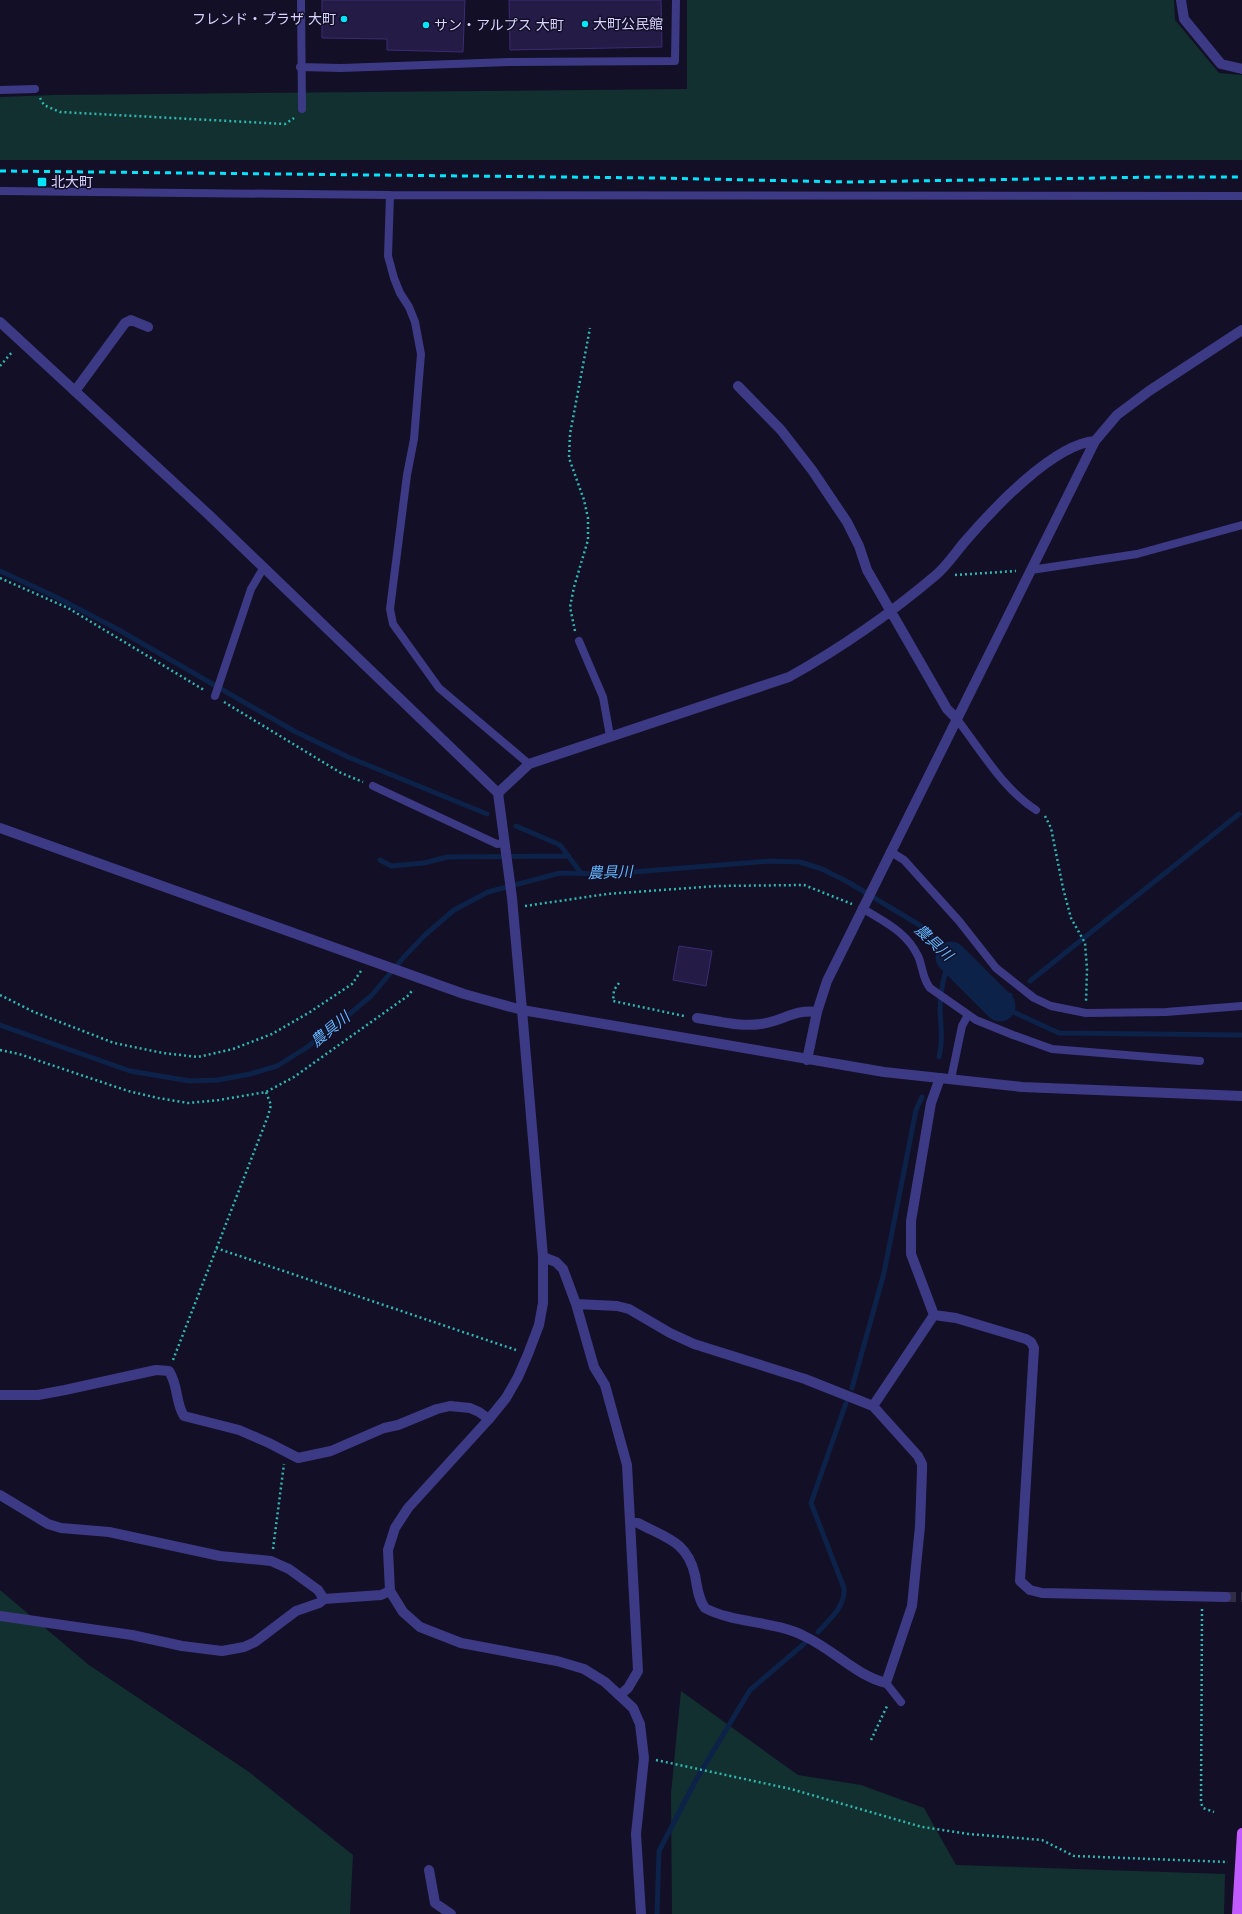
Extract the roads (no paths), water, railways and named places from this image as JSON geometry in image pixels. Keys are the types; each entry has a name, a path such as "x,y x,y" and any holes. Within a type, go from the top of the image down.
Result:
{"main road":[{"path":"1237,1914 1242,1833"}],"street":[{"path":"1181,0 1184,20 1221,64 1242,69"},
{"path":"75,391 125,323 131,320 148,327"},
{"path":"0,322 264,567 498,793 512,903 522,1010 543,1257 543,1303 539,1325 528,1354 518,1377 506,1398 489,1419 408,1508 395,1528 388,1550 390,1591 403,1612 420,1627 461,1643 556,1661 584,1669 605,1682 633,1708 640,1724 644,1758 636,1834 641,1914"},
{"path":"807,1060 817,1012 833,966 1095,441 1117,415 1149,391 1242,330"},
{"path":"738,386 781,430 812,470 847,522 859,546 867,570 892,610 947,710 956,718"},
{"path":"498,793 529,764 789,677 844,645 938,574 991,512 1045,465 1071,448 1084,442 1095,441"},
{"path":"0,828 464,994 522,1010 884,1072 1022,1087 1242,1096"},
{"path":"697,1018 746,1026 776,1022 804,1010 817,1012"},
{"path":"934,1315 911,1254 911,1220 931,1103 940,1078"},
{"path":"543,1257 556,1262 563,1269 576,1304 588,1352 594,1367 605,1385 627,1465 638,1671 628,1688 620,1695"},
{"path":"576,1304 610,1305 629,1310 670,1333 694,1344 805,1379 873,1406 918,1456 922,1464 920,1526 912,1606 886,1683 877,1681 842,1661 803,1635 705,1608 700,1600 691,1560 683,1548 638,1523 630,1521"},
{"path":"873,1406 934,1315"},
{"path":"934,1315 956,1318 1026,1339 1031,1342 1034,1348 1020,1581 1030,1590 1042,1593 1226,1597"},
{"path":"0,1395 38,1395 156,1370 169,1371 176,1384 180,1409 184,1416 239,1430 298,1458 331,1451 384,1428 398,1425 437,1409 450,1406 470,1408 489,1419"},
{"path":"0,1495 48,1524 61,1528 109,1532 220,1556 271,1561 289,1569 318,1590 324,1599"},
{"path":"0,1616 132,1635 182,1646 222,1651 244,1647 255,1642 296,1611 319,1603 324,1599 381,1595 390,1591"},
{"path":"428,1870 435,1903 451,1914"}],"lane":[{"path":"301,0 300,67 302,109"},
{"path":"300,67 341,68 509,62 675,61 676,0"},
{"path":"0,90 35,89"},
{"path":"0,191 390,195 1242,196"},
{"path":"390,195 388,256 397,286 410,307 415,322 421,354 414,439 407,475 390,608 393,624 439,688 529,764"},
{"path":"1031,570 1137,554 1242,525"},
{"path":"215,695 251,589 264,567"},
{"path":"579,640 603,697 610,736"},
{"path":"956,718 1008,787 1025,803 1036,810"},
{"path":"373,786 505,847"},
{"path":"891,852 904,860 959,921 996,968 1034,998 1051,1006 1086,1013 1166,1012 1242,1006"},
{"path":"864,904 902,932 918,957 925,982 930,988 976,1020 1052,1049 1200,1061"},
{"path":"951,1079 962,1026 968,1014"},
{"path":"886,1683 893,1694 901,1702"}],"waterway":[{"path":"0,571 54,596 119,630 294,731 348,757 487,814"},
{"path":"1030,981 1239,814"},
{"path":"516,826 560,845 581,873"},
{"path":"380,860 391,866 424,863 447,857 569,856"},
{"name":"農具川","path":"0,1025 130,1071 190,1081 218,1080 250,1074 277,1066 306,1048 372,995 403,958 425,935 454,910 488,892 560,873 608,874 770,861 800,862 822,869 848,882 921,926 951,957 941,990 941,1040 939,1057"},
{"name":"農具川","path":"951,957 1000,1006"},
{"name":"農具川","path":"1010,995 1000,1006 1059,1033 1242,1035"},
{"path":"852,1388 884,1273 916,1110 922,1097"},
{"path":"818,1632 832,1618 840,1607 844,1595 844,1588 811,1503 846,1403"},
{"path":"657,1914 659,1851 696,1780 750,1690 805,1643"}],"tunnel":[{"path":"1226,1597 1242,1597"}],"railway":[{"path":"0,171 655,178 848,182 1242,177"}],"place":[{"name":"フレンド・プラザ 大町","path":"344,19"},
{"name":"大町公民館","path":"585,24"},
{"name":"サン・アルプス 大町","path":"426,25"},
{"name":"北大町","path":"42,182"}]}
